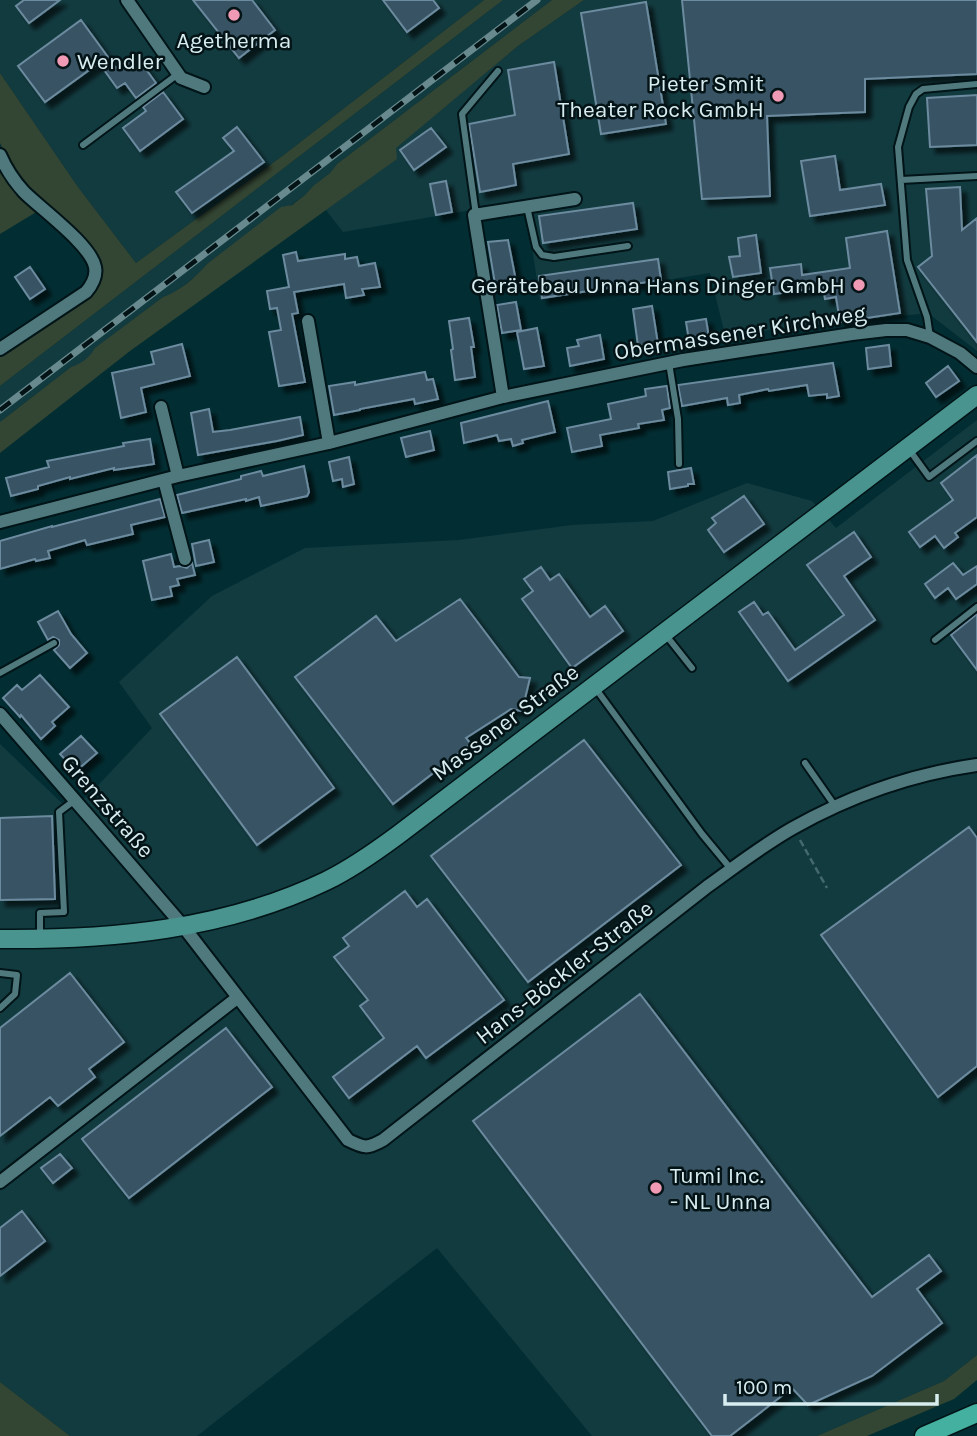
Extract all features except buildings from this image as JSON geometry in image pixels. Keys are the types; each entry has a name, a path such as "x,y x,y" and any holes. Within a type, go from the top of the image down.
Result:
{"main road":[{"name":"Massener Straße","path":"0,939 102,937 183,926 262,907 327,880 398,835 907,447 976,399"},
{"path":"949,1425 977,1407"},
{"path":"924,1436 977,1413"}],"street":[{"path":"127,0 181,78 204,87"},
{"path":"0,155 13,179 80,243 95,264 96,270 92,285 86,292 0,349"},
{"path":"503,397 474,215 575,199"},
{"path":"308,321 329,443"},
{"name":"Obermassener Kirchweg","path":"0,522 178,476 329,443 503,397 669,363 886,330 907,330 930,337 960,353 977,367"},
{"path":"161,407 178,476"},
{"path":"164,480 185,559"},
{"name":"Grenzstraße","path":"0,714 183,926"},
{"name":"Hans-Böckler-Straße","path":"183,926 348,1140 362,1147 371,1147 732,869 793,827 835,806 883,788 977,765"},
{"path":"0,1182 237,998"}],"lane":[{"path":"476,215 462,114 498,71"},
{"path":"83,145 178,74"},
{"path":"930,337 927,317 907,260 898,147 909,107 916,94 923,89 977,84"},
{"path":"901,180 977,176"},
{"path":"527,207 536,247 542,255 554,257 628,246"},
{"path":"669,363 678,418 680,464"},
{"path":"907,447 929,477 977,441"},
{"path":"935,640 977,607"},
{"path":"663,632 692,668"},
{"path":"0,673 54,643"},
{"path":"593,686 702,834 732,869"},
{"path":"805,763 835,806"},
{"path":"40,939 40,913 64,912 60,812 75,800"},
{"path":"0,973 17,975 15,994 0,1008"}],"path":[{"path":"793,827 827,888"}],"shaded area":[{"path":"0,0 484,0 285,154 136,263 78,187 0,73"},
{"path":"484,0 503,0 0,386 0,355 99,286 103,274 100,262 89,245 46,206 12,168 0,143 0,73 78,187 136,263 285,154"},
{"path":"503,0 552,0 337,164 305,195 207,264 200,273 174,293 163,297 96,348 89,358 71,367 0,422 0,386"},
{"path":"552,0 584,0 518,46 396,148 397,159 130,351 0,453 0,422 71,367 85,360 95,348 163,297 187,284 207,264 281,207 292,205 337,164"},
{"path":"584,0 977,0 977,351 928,313 725,335 710,273 540,300 525,201 343,232 326,210 396,159 395,148 518,46"},
{"path":"0,166 38,211 0,234"},
{"path":"977,420 977,1355 944,1381 817,1436 592,1436 437,1248 197,1436 70,1436 0,1382 0,744 67,808 88,796 152,728 119,682 212,596 305,548 459,540 572,525 653,521 747,483 812,501 836,528"},
{"path":"977,1355 977,1380 954,1399 867,1436 817,1436 944,1381"},
{"path":"0,1382 70,1436 0,1436"}],"railway":[{"path":"0,410 537,0"}],"place":[{"name":"Agetherma","path":"234,15"},
{"name":"Wendler","path":"63,61"},
{"name":"Pieter Smit Theater Rock GmbH","path":"778,96"},
{"name":"Gerätebau Unna Hans Dinger GmbH","path":"859,285"},
{"name":"Tumi Inc. - NL Unna","path":"656,1188"}]}
